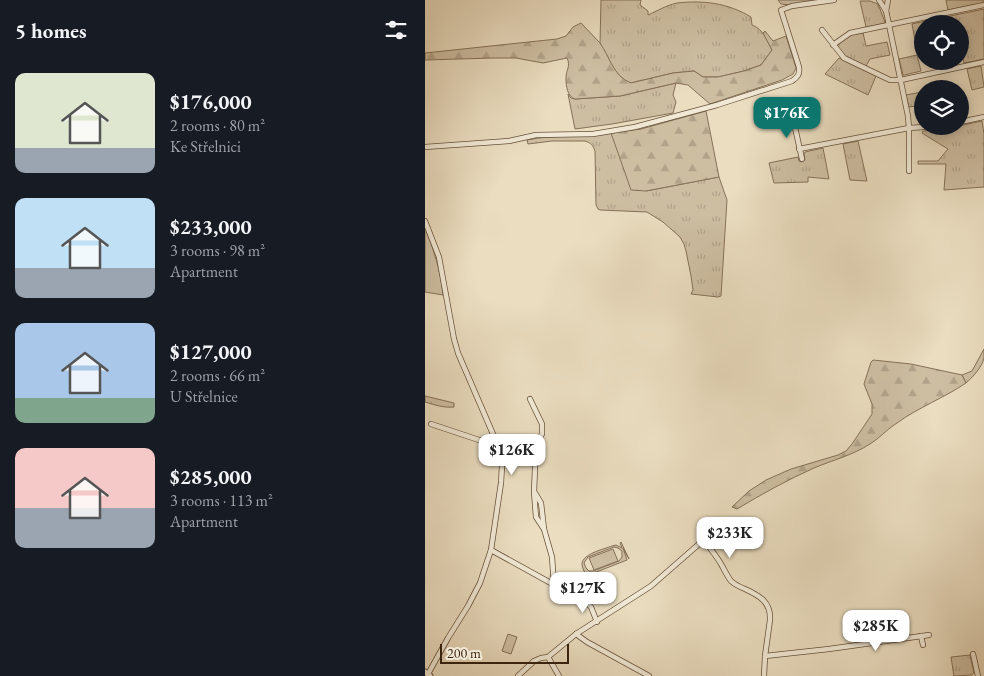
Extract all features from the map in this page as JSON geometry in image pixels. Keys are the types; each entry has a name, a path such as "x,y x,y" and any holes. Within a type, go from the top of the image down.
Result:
{"street":[{"path":"425,147 509,141 536,135 593,134 635,127 717,105 792,80 800,74 799,67 781,10 792,6 834,0"},
{"path":"879,0 888,0 886,11"},
{"path":"879,0 886,11 907,112 909,171"},
{"path":"833,45 850,33 984,5"},
{"path":"822,30 844,58 890,80 901,80 984,62"},
{"path":"792,114 802,158"},
{"path":"969,120 984,117"},
{"path":"799,150 914,128"},
{"path":"425,221 439,257 458,353 496,440 501,456 502,474 491,550 485,569 476,591 428,674"},
{"path":"529,399 541,424 541,434 537,444 534,492 541,503 544,529 552,557 554,585"},
{"path":"431,424 479,440 537,444"},
{"path":"518,676 534,661 548,657 576,634 651,586 699,544 704,543 707,544 730,580 760,596 767,606 770,614 764,676"},
{"path":"491,550 587,603 591,607 597,622"},
{"path":"576,634 649,676"},
{"path":"765,656 929,635"},
{"path":"921,636 923,645"},
{"path":"973,654 978,676"},
{"path":"548,657 559,676"}],"green space":[{"path":"601,0 641,0 640,5 648,11 648,15 677,3 706,2 733,8 751,17 752,25 762,32 772,50 761,65 744,71 718,77 703,77 694,71 673,73 631,83 625,81 616,72 600,44"},
{"path":"778,0 825,0 791,5 781,4"},
{"path":"946,0 984,0 984,3 948,10"},
{"path":"860,1 870,1 878,4 885,22 866,27"},
{"path":"984,9 984,59 969,62 969,15 955,15"},
{"path":"581,23 600,43 620,76 631,83 673,73 694,71 703,77 718,77 761,65 772,50 763,33 765,31 773,41 786,36 796,68 793,74 782,80 710,104 688,85 676,83 620,96 575,99 570,96 567,87 566,75 569,63 567,58 543,63 516,58 425,60 425,53 557,39 566,36 573,27"},
{"path":"863,33 866,46 887,42 890,55 870,59 866,66 845,57 836,48 837,44 850,35"},
{"path":"914,56 914,70 921,71 903,75 899,59"},
{"path":"839,58 876,76 868,95 825,74"},
{"path":"981,66 984,87 972,90 967,70"},
{"path":"676,83 673,95 676,102 673,113 575,129 568,94 571,98 575,99 620,96"},
{"path":"914,94 914,106 909,107 906,95"},
{"path":"706,111 719,177 646,191 631,190 611,133 641,129"},
{"path":"982,121 984,134 984,187 944,190 946,164 918,164 918,161 938,161 948,149 925,135 969,135 969,124"},
{"path":"611,133 646,191 719,177 727,200 721,296 691,294 693,290 684,244 680,237 663,222 647,212 598,209 596,205 595,151 590,143 585,141 552,141 528,144 527,140"},
{"path":"858,141 867,181 850,180 843,144"},
{"path":"823,148 829,179 808,177 808,182 774,183 769,163 798,157 799,161 802,162 805,160 805,152"},
{"path":"425,228 437,261 443,295 425,292"},
{"path":"984,349 984,358 981,365 966,383 962,375 972,371"},
{"path":"873,360 911,364 962,375 966,383 905,417 874,442 863,448 794,477 737,509 732,507 749,491 766,480 791,469 846,451 872,414 872,404 864,384"},
{"path":"425,396 454,403 454,407 443,407 425,402"},
{"path":"621,542 629,559 623,548 627,560 586,576 582,564 586,557 594,552 616,545 622,548","holes":["614,547 622,551 622,557 619,561 593,571 589,571 586,568 584,563 588,557"]},
{"path":"613,549 618,561 594,570 589,558"},
{"path":"508,634 517,637 511,654 502,651"},
{"path":"970,655 974,672 972,675 954,676 951,657"}]}
